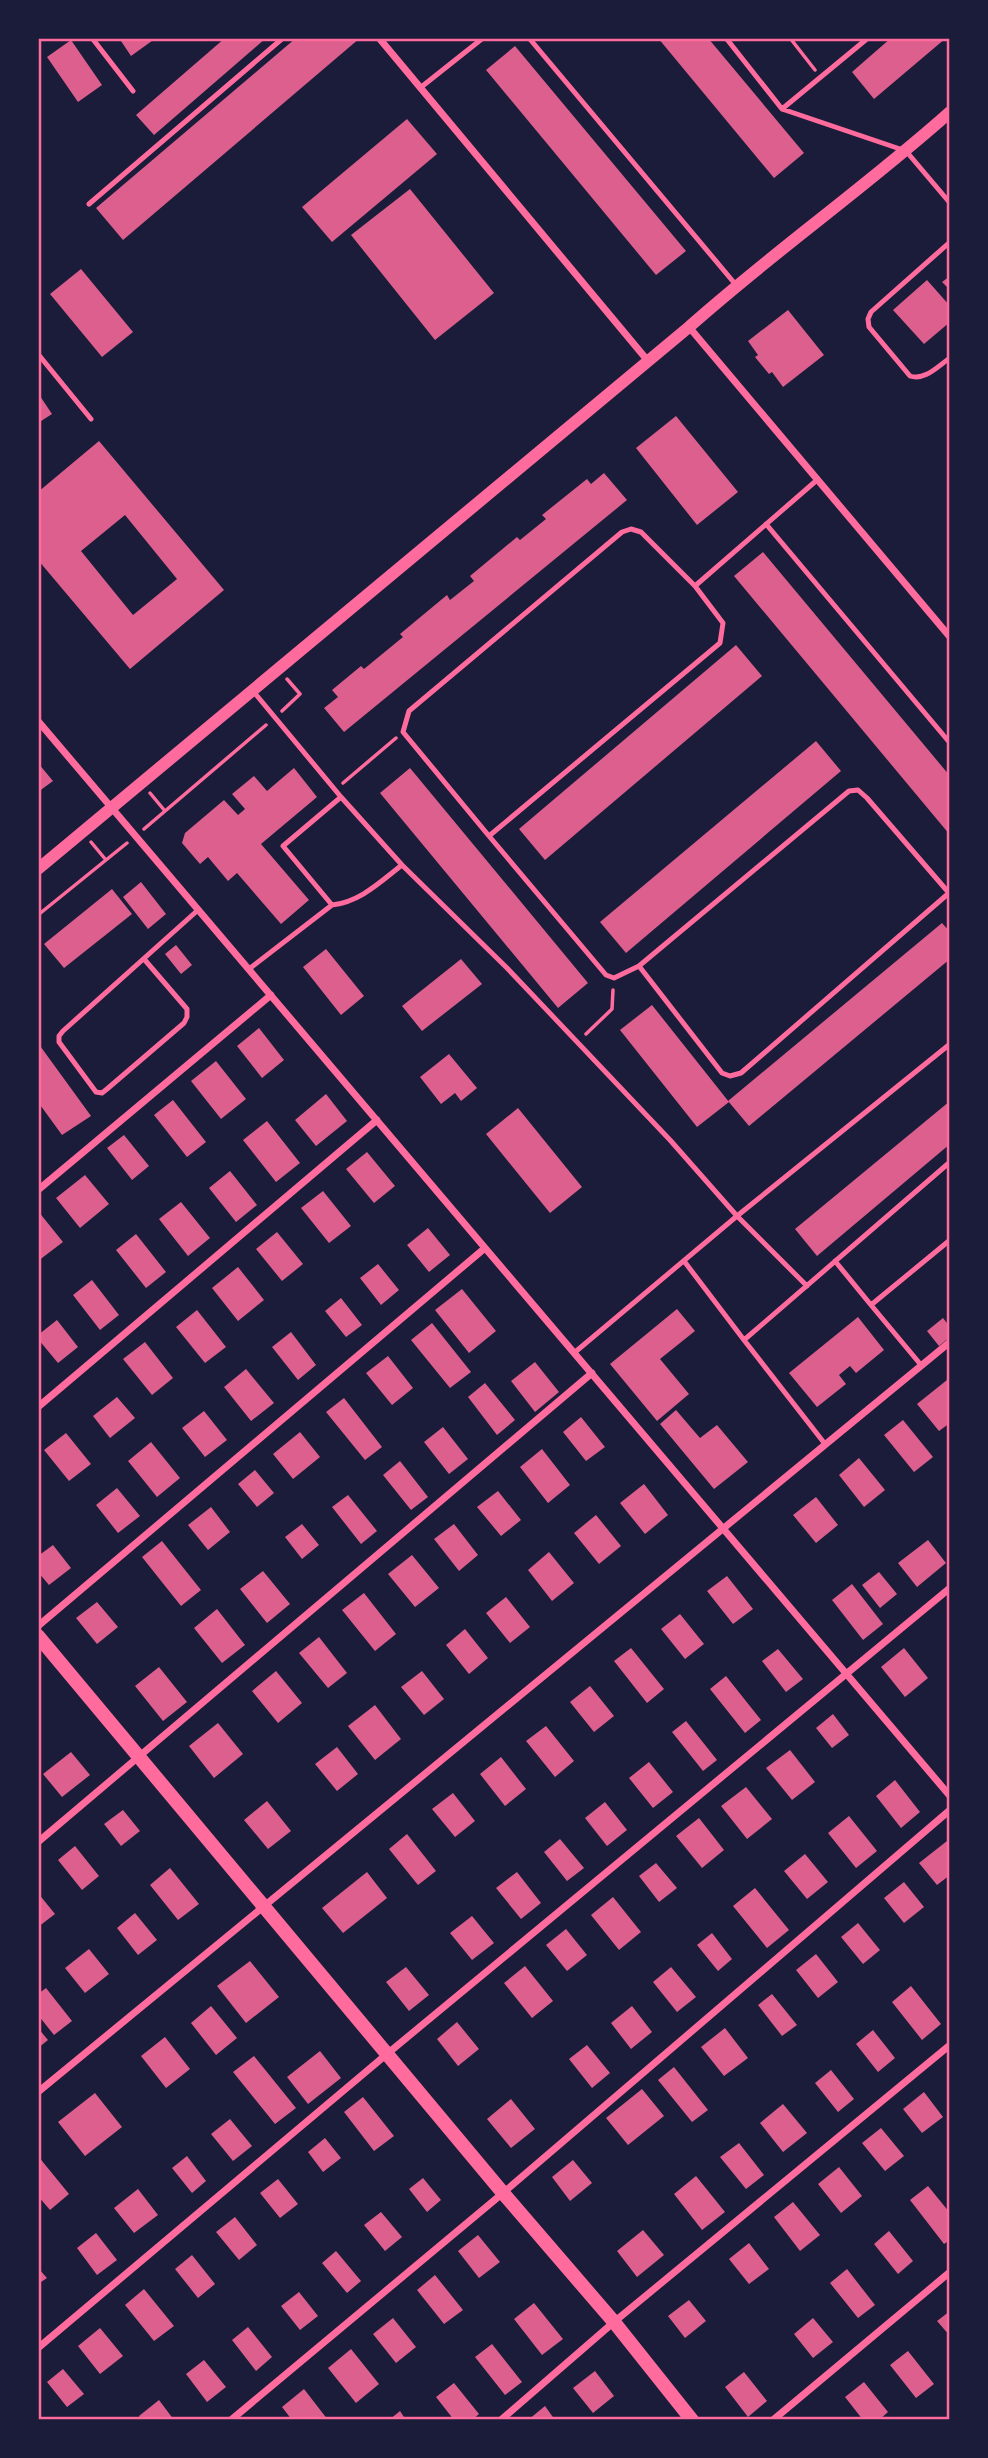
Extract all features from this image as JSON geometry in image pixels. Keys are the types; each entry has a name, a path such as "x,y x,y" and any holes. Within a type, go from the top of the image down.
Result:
{"main road":[{"path":"38,1636 614,2322 692,2420"}],"street":[{"path":"379,38 648,361"},
{"path":"38,869 736,285 906,151 950,112"},
{"path":"689,327 950,637"},
{"path":"38,721 950,1796"},
{"path":"38,1190 271,995"},
{"path":"38,1407 376,1120"},
{"path":"38,1626 485,1248"},
{"path":"38,2092 950,1342"},
{"path":"38,1842 592,1373"},
{"path":"38,2348 387,2054 950,1588"},
{"path":"231,2420 503,2193 950,1810"},
{"path":"501,2420 614,2322 950,2045"},
{"path":"773,2420 950,2272"}],"lane":[{"path":"92,38 133,91"},
{"path":"89,204 283,38"},
{"path":"420,88 484,38"},
{"path":"529,38 736,285"},
{"path":"726,38 782,109 906,151 950,203"},
{"path":"782,109 868,38"},
{"path":"950,242 872,312 868,319 869,327 910,376 923,377 950,358"},
{"path":"38,354 91,419"},
{"path":"695,586 817,480"},
{"path":"766,524 950,743"},
{"path":"489,836 720,643 723,623 695,586 641,532 631,528 622,532 409,712 402,732 489,836 606,975 614,978 639,965 849,791 858,790 867,797 949,894 741,1073 730,1076 722,1073 639,965"},
{"path":"253,691 335,790 402,865 507,968 670,1140 737,1216 807,1286"},
{"path":"332,905 283,845 341,797"},
{"path":"249,969 332,905 359,897 402,865"},
{"path":"144,959 187,1009 187,1017 184,1023 107,1089 102,1093 96,1092 59,1042 59,1036 198,909"},
{"path":"574,1353 737,1216 950,1044"},
{"path":"744,1340 950,1162"},
{"path":"871,1305 950,1240"},
{"path":"684,1261 825,1444"},
{"path":"835,1261 921,1365"}],"path":[{"path":"790,38 822,78"},
{"path":"38,915 165,811 300,694 279,669"},
{"path":"335,790 402,732"},
{"path":"142,784 165,811"},
{"path":"83,832 106,860"},
{"path":"577,1043 612,1009 614,978"}],"building":[{"path":"119,38 156,38 131,56"},
{"path":"225,38 266,38 154,135 136,115"},
{"path":"296,38 360,38 123,240 96,208"},
{"path":"658,38 708,38 804,153 774,178"},
{"path":"891,38 946,38 874,99 852,72"},
{"path":"71,40 102,85 78,102 47,57"},
{"path":"515,46 686,251 656,275 486,70"},
{"path":"407,119 437,154 332,242 302,207"},
{"path":"410,189 494,293 435,340 351,235"},
{"path":"81,269 133,332 102,357 50,294"},
{"path":"950,276 950,290 942,282"},
{"path":"927,280 950,306 950,322 924,344 893,310"},
{"path":"788,310 824,355 783,387 772,372 769,374 755,357 758,355 748,341"},
{"path":"38,393 52,414 38,423"},
{"path":"676,416 738,492 697,525 636,448"},
{"path":"99,441 224,590 130,669 38,560 38,492","holes":["125,515 177,579 133,615 81,551"]},
{"path":"604,473 627,500 344,732 324,708 338,697 332,690 361,666 364,669 403,637 400,634 447,595 450,600 474,581 470,576 517,537 520,540 546,519 542,515 587,479 591,484"},
{"path":"763,552 950,776 950,835 734,576"},
{"path":"736,645 762,676 545,860 519,829"},
{"path":"816,741 841,771 626,953 600,922"},
{"path":"38,763 53,781 38,792"},
{"path":"294,768 317,797 261,844 309,900 281,924 237,873 228,881 208,857 200,864 182,843 185,833 224,800 238,815 245,809 232,794 254,776 267,791"},
{"path":"410,768 588,983 558,1008 380,793"},
{"path":"141,882 166,914 148,929 123,897"},
{"path":"112,889 132,914 64,968 44,944"},
{"path":"942,923 950,932 950,959 749,1126 728,1101"},
{"path":"176,945 192,965 181,974 165,954"},
{"path":"326,949 364,996 341,1015 303,967"},
{"path":"461,959 482,984 422,1031 402,1006"},
{"path":"652,1005 729,1102 697,1127 620,1030"},
{"path":"259,1028 284,1060 262,1078 237,1046"},
{"path":"38,1043 91,1116 62,1135 38,1102"},
{"path":"449,1054 477,1088 461,1101 455,1093 441,1104 420,1077"},
{"path":"216,1061 246,1099 221,1119 191,1081"},
{"path":"326,1094 347,1121 316,1146 295,1120"},
{"path":"173,1100 206,1142 187,1157 154,1115"},
{"path":"950,1101 950,1144 817,1256 795,1229"},
{"path":"518,1108 582,1187 550,1213 486,1134"},
{"path":"267,1121 300,1163 276,1182 243,1140"},
{"path":"124,1135 149,1166 132,1180 107,1148"},
{"path":"367,1152 395,1186 374,1203 346,1169"},
{"path":"230,1171 257,1205 236,1222 209,1188"},
{"path":"85,1175 109,1204 80,1228 56,1198"},
{"path":"323,1191 351,1226 329,1243 301,1208"},
{"path":"181,1202 210,1238 188,1256 159,1219"},
{"path":"38,1211 63,1242 38,1261"},
{"path":"428,1228 450,1255 429,1272 407,1245"},
{"path":"277,1232 303,1264 282,1281 256,1249"},
{"path":"136,1234 166,1272 146,1288 116,1250"},
{"path":"378,1264 399,1290 381,1305 360,1278"},
{"path":"238,1267 264,1300 238,1321 212,1288"},
{"path":"92,1280 119,1315 100,1330 73,1295"},
{"path":"462,1289 496,1331 469,1353 435,1310"},
{"path":"341,1298 362,1325 346,1337 325,1311"},
{"path":"677,1309 695,1331 660,1359 689,1394 657,1421 610,1364"},
{"path":"197,1310 226,1347 205,1363 176,1327"},
{"path":"858,1317 884,1350 856,1373 850,1366 839,1375 846,1384 817,1407 789,1373"},
{"path":"943,1318 950,1327 950,1337 939,1346 927,1331"},
{"path":"57,1320 78,1347 58,1363 38,1339 38,1335"},
{"path":"432,1323 471,1372 450,1388 411,1340"},
{"path":"291,1332 316,1365 298,1380 272,1347"},
{"path":"145,1342 173,1378 152,1395 123,1359"},
{"path":"388,1356 413,1388 392,1405 366,1373"},
{"path":"535,1362 559,1392 535,1412 511,1381"},
{"path":"246,1369 274,1403 251,1421 224,1387"},
{"path":"947,1380 950,1384 950,1423 939,1431 917,1404"},
{"path":"485,1383 515,1420 497,1435 468,1397"},
{"path":"117,1397 135,1418 110,1438 93,1416"},
{"path":"344,1398 382,1447 365,1460 326,1412"},
{"path":"676,1410 700,1438 717,1425 748,1462 714,1489 660,1424"},
{"path":"204,1411 227,1440 205,1457 182,1428"},
{"path":"581,1417 605,1447 586,1461 563,1432"},
{"path":"903,1420 933,1457 914,1472 884,1435"},
{"path":"443,1427 468,1459 449,1474 424,1442"},
{"path":"300,1432 320,1457 293,1479 273,1454"},
{"path":"66,1433 91,1464 69,1481 44,1450"},
{"path":"151,1442 180,1478 157,1497 128,1461"},
{"path":"542,1449 570,1485 548,1503 520,1467"},
{"path":"859,1458 885,1490 864,1507 839,1475"},
{"path":"400,1461 428,1497 411,1510 383,1475"},
{"path":"255,1470 274,1493 257,1507 238,1484"},
{"path":"644,1484 668,1515 645,1534 620,1503"},
{"path":"117,1488 140,1516 118,1533 96,1505"},
{"path":"498,1491 521,1520 501,1536 477,1507"},
{"path":"348,1495 377,1531 361,1544 332,1507"},
{"path":"816,1497 838,1525 816,1543 793,1515"},
{"path":"211,1507 230,1532 208,1550 188,1525"},
{"path":"596,1515 621,1546 599,1564 574,1533"},
{"path":"302,1524 319,1545 302,1559 285,1537"},
{"path":"454,1524 478,1555 459,1571 434,1539"},
{"path":"928,1540 946,1563 917,1587 898,1563"},
{"path":"162,1541 201,1590 181,1606 142,1557"},
{"path":"53,1545 71,1568 49,1585 38,1572 38,1556"},
{"path":"549,1552 574,1583 552,1601 528,1570"},
{"path":"412,1555 439,1588 415,1607 388,1574"},
{"path":"263,1571 290,1604 267,1623 240,1589"},
{"path":"879,1572 897,1594 880,1608 862,1585"},
{"path":"727,1576 753,1609 733,1624 707,1591"},
{"path":"852,1584 883,1624 863,1640 832,1600"},
{"path":"364,1593 396,1634 375,1651 342,1610"},
{"path":"506,1597 530,1627 510,1643 486,1613"},
{"path":"97,1602 118,1627 97,1644 76,1618"},
{"path":"217,1609 245,1645 222,1663 194,1628"},
{"path":"680,1614 704,1644 685,1659 661,1629"},
{"path":"465,1629 488,1658 469,1674 446,1645"},
{"path":"319,1637 347,1673 328,1688 299,1653"},
{"path":"631,1648 664,1689 647,1703 614,1661"},
{"path":"904,1648 928,1678 905,1697 881,1667"},
{"path":"778,1649 803,1679 786,1692 762,1661"},
{"path":"159,1667 187,1702 163,1721 135,1686"},
{"path":"276,1671 302,1703 278,1723 252,1691"},
{"path":"422,1671 444,1699 424,1715 401,1687"},
{"path":"726,1676 761,1720 745,1733 710,1689"},
{"path":"590,1686 614,1716 594,1732 570,1702"},
{"path":"375,1705 401,1739 375,1760 348,1726"},
{"path":"833,1714 849,1735 832,1748 816,1728"},
{"path":"686,1721 717,1760 703,1771 672,1732"},
{"path":"218,1723 243,1754 214,1778 189,1746"},
{"path":"546,1726 574,1761 555,1777 526,1741"},
{"path":"337,1747 358,1774 337,1791 315,1764"},
{"path":"790,1750 815,1782 792,1800 766,1768"},
{"path":"71,1752 90,1775 62,1797 43,1774"},
{"path":"501,1757 526,1789 505,1806 480,1774"},
{"path":"649,1762 673,1792 653,1808 629,1778"},
{"path":"895,1780 920,1812 901,1828 876,1796"},
{"path":"746,1787 772,1819 747,1839 721,1806"},
{"path":"453,1793 475,1821 455,1837 432,1809"},
{"path":"267,1801 291,1831 268,1849 244,1820"},
{"path":"605,1802 627,1830 607,1846 585,1818"},
{"path":"123,1810 140,1831 121,1846 104,1824"},
{"path":"849,1816 877,1851 856,1868 828,1833"},
{"path":"699,1818 724,1850 702,1868 676,1836"},
{"path":"407,1834 436,1871 418,1885 389,1849"},
{"path":"560,1839 584,1868 567,1881 544,1852"},
{"path":"947,1841 950,1844 950,1875 937,1885 919,1863"},
{"path":"75,1846 99,1876 82,1890 58,1860"},
{"path":"805,1854 828,1882 807,1899 784,1871"},
{"path":"656,1863 677,1888 659,1902 639,1876"},
{"path":"170,1868 199,1904 178,1920 150,1885"},
{"path":"367,1872 387,1898 343,1933 322,1908"},
{"path":"517,1872 541,1903 521,1919 496,1888"},
{"path":"904,1882 924,1907 904,1923 884,1898"},
{"path":"755,1888 789,1930 767,1948 733,1906"},
{"path":"38,1893 55,1914 38,1927"},
{"path":"613,1897 641,1932 619,1950 591,1915"},
{"path":"135,1913 157,1940 138,1955 117,1928"},
{"path":"472,1916 494,1943 472,1960 450,1933"},
{"path":"858,1923 880,1950 863,1964 841,1937"},
{"path":"566,1929 587,1955 567,1971 546,1945"},
{"path":"712,1933 732,1959 718,1971 697,1945"},
{"path":"89,1949 109,1974 85,1993 65,1968"},
{"path":"816,1954 838,1982 818,1998 796,1970"},
{"path":"250,1961 279,1997 246,2023 217,1986"},
{"path":"525,1966 553,2001 532,2018 504,1983"},
{"path":"406,1967 429,1995 409,2011 386,1982"},
{"path":"671,1967 696,1997 677,2012 653,1982"},
{"path":"911,1986 941,2024 922,2040 892,2002"},
{"path":"46,1988 72,2021 54,2035 38,2015 38,1994"},
{"path":"772,1994 797,2025 782,2036 758,2005"},
{"path":"211,2006 237,2038 216,2055 191,2023"},
{"path":"632,2006 652,2032 631,2049 611,2023"},
{"path":"457,2022 479,2049 458,2066 437,2039"},
{"path":"38,2028 48,2040 38,2048"},
{"path":"725,2028 748,2058 724,2076 701,2047"},
{"path":"873,2030 895,2058 878,2072 856,2044"},
{"path":"165,2037 190,2069 166,2088 141,2056"},
{"path":"587,2045 610,2073 592,2088 569,2059"},
{"path":"320,2051 341,2078 308,2104 287,2077"},
{"path":"254,2056 296,2108 275,2124 233,2072"},
{"path":"674,2067 708,2110 692,2122 658,2080"},
{"path":"831,2070 854,2099 838,2112 815,2083"},
{"path":"642,2089 664,2116 628,2145 606,2118"},
{"path":"924,2092 943,2117 922,2133 903,2109"},
{"path":"95,2093 122,2127 85,2156 58,2122"},
{"path":"363,2097 394,2136 374,2151 344,2112"},
{"path":"511,2099 535,2129 511,2148 487,2119"},
{"path":"783,2104 807,2133 783,2152 760,2123"},
{"path":"230,2119 252,2146 233,2161 211,2134"},
{"path":"881,2128 904,2156 885,2171 862,2143"},
{"path":"325,2138 341,2158 323,2172 308,2152"},
{"path":"739,2143 764,2175 746,2189 720,2157"},
{"path":"38,2156 69,2194 50,2210 38,2196"},
{"path":"187,2156 206,2181 192,2193 172,2168"},
{"path":"573,2160 592,2183 570,2201 552,2177"},
{"path":"839,2167 862,2196 841,2213 818,2184"},
{"path":"696,2176 725,2212 702,2230 674,2194"},
{"path":"423,2178 441,2200 427,2212 409,2189"},
{"path":"278,2179 298,2204 280,2218 260,2193"},
{"path":"928,2186 950,2213 950,2240 944,2244 910,2200"},
{"path":"138,2189 158,2215 134,2233 114,2208"},
{"path":"793,2202 820,2235 800,2251 774,2217"},
{"path":"381,2212 402,2237 385,2251 364,2225"},
{"path":"235,2217 257,2245 239,2260 216,2232"},
{"path":"643,2230 664,2255 637,2277 617,2251"},
{"path":"889,2231 913,2261 898,2274 874,2244"},
{"path":"96,2233 117,2260 97,2275 77,2248"},
{"path":"478,2235 500,2262 479,2278 458,2251"},
{"path":"749,2243 769,2269 749,2284 729,2259"},
{"path":"336,2251 361,2281 347,2293 322,2263"},
{"path":"192,2255 215,2284 198,2298 175,2269"},
{"path":"38,2268 47,2278 38,2284"},
{"path":"847,2269 875,2305 858,2318 830,2283"},
{"path":"435,2275 463,2310 444,2324 417,2290"},
{"path":"144,2289 174,2326 154,2341 125,2305"},
{"path":"299,2292 318,2316 300,2330 281,2306"},
{"path":"689,2300 706,2321 685,2338 668,2316"},
{"path":"534,2303 563,2339 542,2355 514,2319"},
{"path":"950,2311 950,2336 937,2321"},
{"path":"393,2318 416,2347 396,2363 373,2334"},
{"path":"813,2318 833,2342 813,2358 794,2334"},
{"path":"248,2327 272,2357 256,2371 232,2340"},
{"path":"100,2328 123,2356 100,2374 78,2346"},
{"path":"492,2344 522,2382 505,2395 475,2357"},
{"path":"351,2349 379,2384 356,2403 328,2368"},
{"path":"908,2351 934,2384 916,2398 890,2365"},
{"path":"204,2360 226,2387 207,2402 186,2374"},
{"path":"63,2369 84,2394 67,2407 47,2382"},
{"path":"595,2371 614,2396 593,2413 573,2388"},
{"path":"744,2372 767,2401 748,2417 725,2387"},
{"path":"864,2382 888,2412 879,2420 863,2420 845,2397"},
{"path":"454,2383 479,2414 472,2420 454,2420 436,2397"},
{"path":"304,2389 328,2420 292,2420 282,2407"},
{"path":"159,2400 174,2420 141,2420 139,2416"},
{"path":"545,2406 555,2420 528,2420"},
{"path":"400,2411 406,2420 389,2420"}]}
